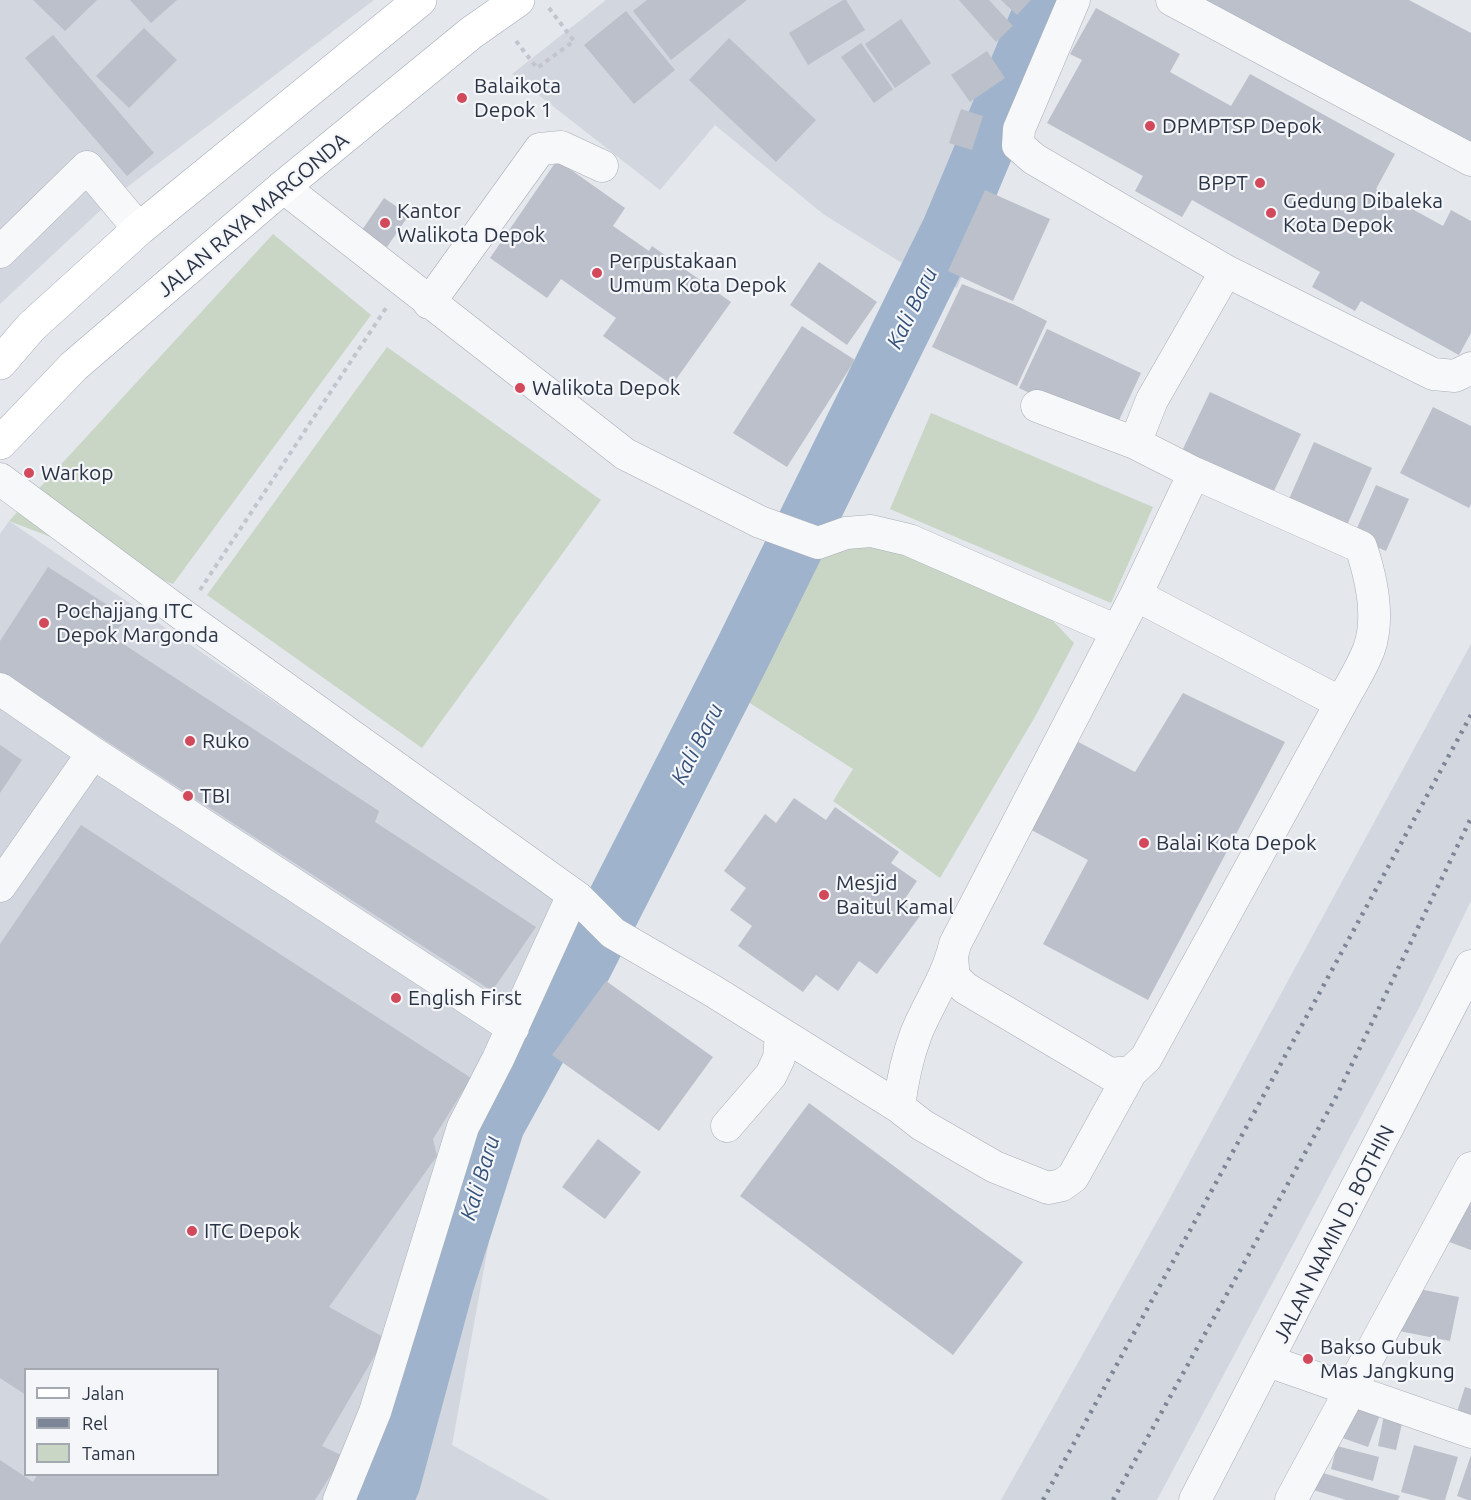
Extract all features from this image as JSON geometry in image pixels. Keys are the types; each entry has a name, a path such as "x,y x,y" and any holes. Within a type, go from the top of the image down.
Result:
{"main road":[{"path":"0,363 31,327 139,229 420,0"},
{"name":"JALAN RAYA MARGONDA","path":"0,444 74,366 284,187 471,33 518,0"}],"street":[{"path":"1074,0 1019,129 1018,145 1034,159 1226,271 1433,374 1455,376 1471,368"},
{"path":"1172,0 1471,160"},
{"path":"429,303 540,149 561,147 602,166"},
{"path":"0,252 87,167 139,229"},
{"path":"284,187 429,303 625,454 760,522 818,543 846,533 871,531 909,540 1117,631"},
{"path":"1135,443 1152,400 1226,271"},
{"path":"0,479 183,615 576,897 613,933 713,991 899,1107 922,1125 995,1167 1048,1188 1062,1185 1073,1177 1131,1072 1146,1058 1341,703 1369,649 1373,630 1368,568 1361,548 1135,443 1037,406"},
{"path":"899,1107 904,1072 916,1034 952,959 955,944 1136,595 1194,472"},
{"path":"1136,595 1341,703"},
{"path":"0,689 93,753 513,1028"},
{"path":"0,886 93,753"},
{"path":"339,1500 375,1412 463,1127 576,897"},
{"path":"952,959 954,976 965,988 1110,1074 1131,1072"},
{"name":"JALAN NAMIN D. BOTHIN","path":"1196,1500 1471,966"},
{"path":"726,1126 771,1075 779,1058 781,1034"},
{"path":"1303,1496 1349,1390 1471,1168"},
{"path":"1268,1361 1471,1432"}],"path":[{"path":"537,68 574,41 543,0"},
{"path":"183,615 403,282"}],"shaded area":[{"path":"0,0 374,0 118,194 0,304"},
{"path":"606,0 1077,0 957,288 910,268 823,214 715,125 660,190 512,74"},
{"path":"9,521 613,933 524,1048 452,1445 550,1500 0,1500 0,534"},
{"path":"1471,644 1471,901 1420,1006 1157,1500 1001,1500 1164,1209"}],"green space":[{"path":"273,234 371,315 173,584 9,521"},
{"path":"387,347 601,500 422,748 207,595"},
{"path":"931,413 1153,507 1111,603 890,509"},
{"path":"869,544 909,553 1037,604 1074,643 1036,715 940,878 833,801 853,769 739,696 796,572 814,557"}],"building":[{"path":"33,0 97,0 65,31"},
{"path":"130,0 177,0 151,23"},
{"path":"647,0 747,0 671,60 633,11"},
{"path":"846,0 865,30 808,65 789,33"},
{"path":"959,0 989,0 1013,26 996,42"},
{"path":"1001,0 1031,0 1017,15"},
{"path":"1188,0 1409,0 1471,33 1471,149"},
{"name":"BPPT","path":"1096,8 1180,54 1170,72 1231,106 1250,74 1395,154 1376,189 1443,226 1451,210 1471,221 1471,333 1459,355 1361,301 1355,311 1312,287 1320,272 1192,200 1182,217 1135,191 1143,176 1047,123 1082,60 1070,54"},
{"path":"626,11 675,70 634,104 584,45"},
{"path":"901,19 931,63 895,88 865,44"},
{"path":"144,28 177,60 129,108 96,76"},
{"path":"53,35 154,153 127,176 25,58"},
{"path":"729,38 816,120 776,162 689,80"},
{"path":"861,43 893,89 874,103 841,57"},
{"path":"987,51 1005,78 970,102 951,75"},
{"path":"961,109 983,116 972,150 949,143"},
{"path":"557,160 625,208 613,226 649,251 652,246 731,302 672,385 603,336 616,318 561,279 547,298 490,258"},
{"path":"985,190 1050,219 1013,301 948,271"},
{"name":"Kantor Walikota Depok","path":"384,198 409,215 387,247 362,230"},
{"path":"819,262 877,302 847,345 790,305"},
{"path":"962,284 1015,305 1047,321 1017,386 932,347"},
{"path":"802,326 855,360 787,467 733,433"},
{"path":"1047,329 1141,373 1113,433 1019,388"},
{"path":"1210,392 1301,434 1272,495 1181,453"},
{"path":"1433,407 1471,426 1471,504 1469,508 1400,473"},
{"path":"1314,442 1372,468 1344,532 1286,506"},
{"path":"1376,485 1409,499 1386,551 1353,537"},
{"name":"Ruko","path":"48,567 128,618 111,636 379,811 375,822 536,927 492,991 0,672 0,641"},
{"name":"Balai Kota Depok","path":"1183,693 1285,742 1148,1000 1043,944 1088,860 1024,826 1069,737 1135,772"},
{"path":"0,745 22,760 0,793"},
{"name":"Mesjid Baitul Kamal","path":"794,798 826,820 835,807 899,852 891,863 917,881 902,903 920,916 877,974 859,961 838,991 816,975 803,992 738,946 752,926 730,910 746,888 724,871 765,814 776,823"},
{"name":"ITC Depok","path":"81,825 471,1078 433,1139 437,1156 329,1307 385,1338 322,1446 343,1456 315,1500 0,1500 0,1460 33,1482 37,1476 219,1476 219,1368 24,1368 24,1394 0,1378 0,944"},
{"path":"606,981 713,1057 659,1131 552,1055"},
{"path":"809,1103 1023,1262 953,1355 740,1196"},
{"path":"598,1139 641,1172 605,1219 562,1187"},
{"path":"1471,1198 1471,1250 1444,1240"},
{"path":"1409,1287 1459,1297 1450,1341 1399,1331"},
{"path":"1465,1387 1471,1389 1471,1426 1454,1421"},
{"path":"1352,1395 1383,1407 1368,1447 1337,1436"},
{"path":"1384,1415 1403,1419 1396,1450 1378,1446"},
{"path":"1414,1445 1458,1457 1445,1500 1431,1500 1401,1492"},
{"path":"1337,1446 1379,1457 1373,1481 1331,1469"},
{"path":"1471,1455 1471,1500 1468,1500 1457,1496"},
{"path":"1313,1470 1400,1496 1398,1500 1346,1500 1307,1488"}],"waterway":[{"name":"Kali Baru","path":"384,1500 392,1481 445,1284 496,1124 583,966 742,654 951,229 1047,0"}],"railway":[{"path":"1043,1500 1471,715"},
{"path":"1113,1500 1337,1095 1471,818"}],"place":[{"name":"Balaikota Depok 1","path":"462,98"},
{"name":"DPMPTSP Depok","path":"1150,126"},
{"name":"BPPT","path":"1260,183"},
{"name":"Gedung Dibaleka Kota Depok","path":"1271,213"},
{"name":"Kantor Walikota Depok","path":"385,223"},
{"name":"Perpustakaan Umum Kota Depok","path":"597,273"},
{"name":"Walikota Depok","path":"520,388"},
{"name":"Warkop","path":"29,473"},
{"name":"Pochajjang ITC Depok Margonda","path":"44,623"},
{"name":"Ruko","path":"190,741"},
{"name":"TBI","path":"188,796"},
{"name":"Balai Kota Depok","path":"1144,843"},
{"name":"Mesjid Baitul Kamal","path":"824,895"},
{"name":"English First","path":"396,998"},
{"name":"ITC Depok","path":"192,1231"},
{"name":"Bakso Gubuk Mas Jangkung","path":"1308,1359"}]}
